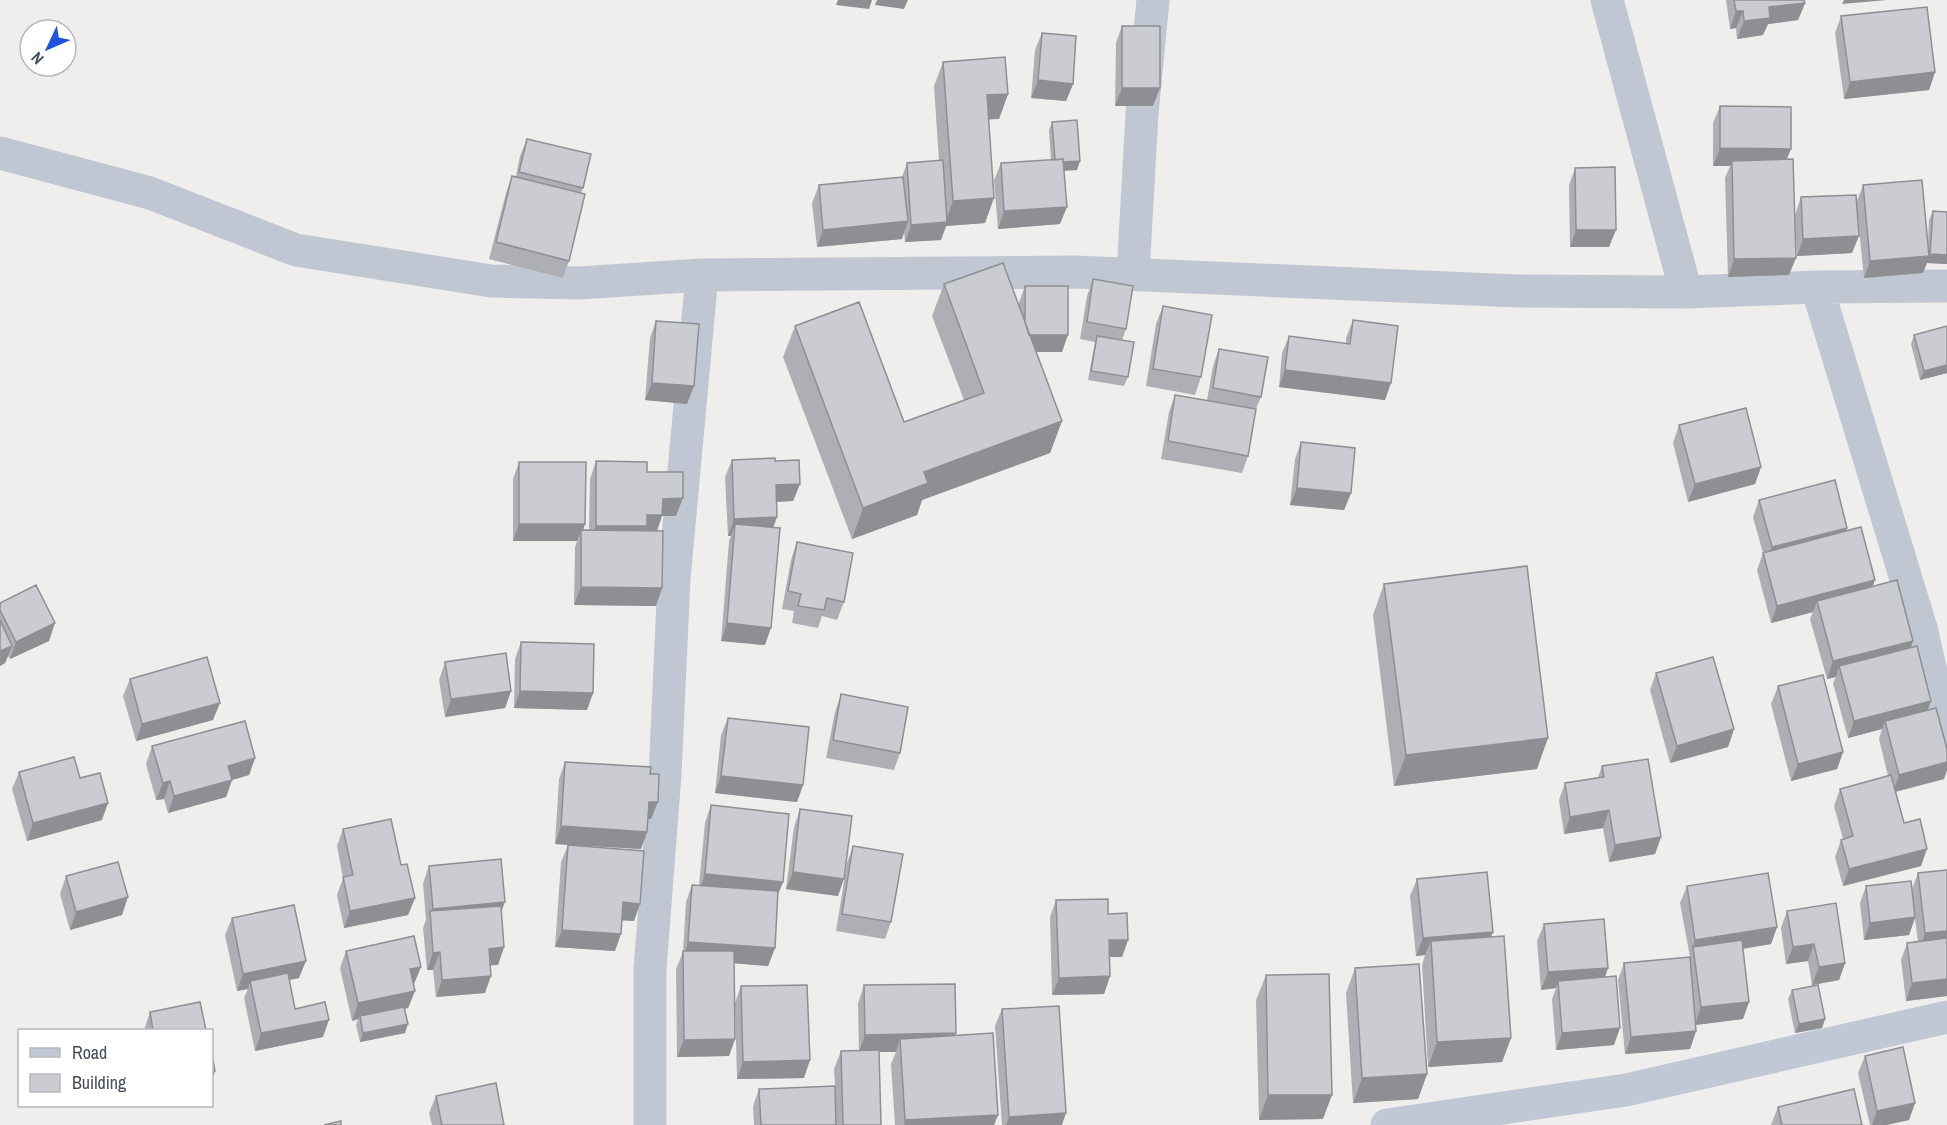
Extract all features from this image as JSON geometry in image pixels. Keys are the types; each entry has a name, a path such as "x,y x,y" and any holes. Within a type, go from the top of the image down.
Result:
{"street":[{"path":"1133,274 1142,114 1153,0"},
{"path":"1607,0 1686,292"},
{"path":"0,153 150,193 296,250 491,281 579,283 702,275 1075,272 1517,291 1686,292 1817,286 1947,286"},
{"path":"650,1125 650,969 665,775 674,579 702,275"},
{"path":"1817,286 1921,628 1947,742"},
{"path":"1387,1125 1626,1090 1947,1017"}],"building":[{"path":"1734,0 1804,0 1805,3 1769,7 1770,18 1744,21 1743,11 1736,11"},
{"path":"1927,7 1935,72 1850,82 1841,16"},
{"path":"1122,26 1160,26 1160,88 1122,88"},
{"path":"1042,33 1076,36 1073,84 1038,80"},
{"path":"1005,57 1008,94 987,95 994,198 953,201 943,62"},
{"path":"1720,106 1791,107 1791,149 1720,148"},
{"path":"1077,120 1080,161 1055,160 1052,122"},
{"path":"527,139 591,154 583,188 519,172"},
{"path":"1063,159 1067,207 1004,211 1001,163"},
{"path":"1793,159 1796,258 1734,259 1732,161"},
{"path":"943,160 947,222 911,225 907,163"},
{"path":"1615,167 1616,230 1576,230 1575,168"},
{"path":"512,176 585,194 569,261 496,242"},
{"path":"903,177 908,221 823,230 819,185"},
{"path":"1922,180 1929,256 1870,261 1863,185"},
{"path":"1856,195 1859,236 1803,239 1801,197"},
{"path":"1933,211 1947,212 1947,255 1930,254"},
{"path":"1003,263 1062,421 924,472 928,483 863,508 795,326 859,302 904,422 984,393 944,284"},
{"path":"1093,279 1133,286 1126,329 1087,322"},
{"path":"1025,286 1068,286 1068,335 1029,335 1025,322"},
{"path":"1163,306 1212,315 1201,377 1153,369"},
{"path":"1353,320 1398,326 1391,383 1285,370 1289,336 1350,344"},
{"path":"656,321 699,324 694,386 652,383"},
{"path":"1947,326 1947,365 1924,371 1914,335"},
{"path":"1097,336 1134,342 1128,377 1091,371"},
{"path":"1219,349 1268,357 1261,397 1213,388"},
{"path":"1175,395 1256,409 1248,456 1168,441"},
{"path":"1746,408 1761,467 1695,484 1679,425"},
{"path":"1301,442 1355,448 1351,493 1297,488"},
{"path":"775,458 775,461 799,460 800,484 776,485 777,517 734,519 732,460"},
{"path":"596,461 647,462 647,472 683,472 683,498 663,499 662,515 647,515 647,526 596,526"},
{"path":"519,462 586,462 585,524 519,524"},
{"path":"1835,480 1847,528 1772,547 1759,500"},
{"path":"735,524 780,528 771,628 727,623"},
{"path":"1861,527 1875,580 1777,606 1763,553"},
{"path":"581,530 663,531 662,588 581,587"},
{"path":"797,542 853,553 844,602 827,598 824,610 798,606 801,594 788,591"},
{"path":"1527,566 1548,738 1406,755 1384,584"},
{"path":"1897,580 1913,641 1833,661 1817,601"},
{"path":"36,585 55,623 16,642 0,610 0,603"},
{"path":"0,620 12,646 0,651"},
{"path":"521,642 594,644 593,693 520,691"},
{"path":"1917,646 1931,701 1854,721 1839,666"},
{"path":"506,653 511,691 451,699 445,662"},
{"path":"207,657 220,703 142,724 130,679"},
{"path":"1713,657 1734,729 1677,746 1656,673"},
{"path":"1823,675 1843,752 1798,764 1778,686"},
{"path":"841,694 908,707 900,753 833,740"},
{"path":"1936,708 1947,749 1947,762 1899,775 1885,721"},
{"path":"728,718 809,727 803,785 721,776"},
{"path":"245,721 255,758 228,766 232,780 174,796 170,781 163,783 152,746"},
{"path":"74,757 80,778 100,773 108,803 33,823 19,772"},
{"path":"1648,759 1661,837 1615,845 1609,810 1570,817 1565,783 1604,777 1602,766"},
{"path":"565,762 651,767 650,774 659,774 658,802 649,802 647,832 561,826"},
{"path":"1891,775 1904,823 1920,819 1927,849 1849,869 1841,840 1853,836 1840,789"},
{"path":"711,805 789,814 783,882 705,874"},
{"path":"800,809 852,816 844,879 793,872"},
{"path":"391,819 401,865 407,864 415,898 350,911 343,877 353,875 343,829"},
{"path":"568,845 644,851 640,904 623,902 621,934 562,930"},
{"path":"853,846 903,854 891,922 842,914"},
{"path":"501,859 505,902 433,909 429,866"},
{"path":"118,862 128,897 76,912 66,876"},
{"path":"1947,870 1947,931 1925,933 1918,873"},
{"path":"1487,872 1493,932 1423,938 1417,879"},
{"path":"1768,873 1777,927 1695,940 1687,886"},
{"path":"1911,881 1915,917 1870,923 1866,886"},
{"path":"692,885 778,891 775,948 688,942"},
{"path":"1108,899 1108,914 1127,913 1128,940 1109,940 1110,976 1059,978 1056,900"},
{"path":"1836,903 1845,963 1819,967 1814,944 1793,947 1787,911"},
{"path":"294,905 306,961 243,974 232,918"},
{"path":"501,906 504,947 489,949 491,976 442,980 440,952 433,953 430,911"},
{"path":"1604,919 1608,968 1548,972 1544,924"},
{"path":"414,936 421,967 410,969 415,991 358,1003 346,951"},
{"path":"1504,936 1511,1038 1437,1042 1431,941"},
{"path":"1947,938 1947,979 1912,983 1907,943"},
{"path":"1742,940 1749,1002 1701,1007 1693,947"},
{"path":"683,951 734,951 735,1039 684,1040"},
{"path":"1690,957 1696,1031 1631,1037 1624,963"},
{"path":"1419,964 1427,1074 1362,1078 1355,968"},
{"path":"288,973 295,1009 325,1002 329,1020 261,1033 250,981"},
{"path":"1329,974 1332,1095 1268,1095 1266,975"},
{"path":"1616,976 1620,1028 1562,1033 1558,981"},
{"path":"955,984 956,1033 865,1035 864,985"},
{"path":"807,985 810,1060 743,1062 741,986"},
{"path":"1818,985 1825,1019 1799,1024 1792,990"},
{"path":"200,1002 206,1029 153,1029 150,1012"},
{"path":"1059,1006 1066,1113 1009,1117 1002,1009"},
{"path":"404,1007 408,1024 363,1033 360,1016"},
{"path":"993,1033 998,1115 905,1120 900,1039"},
{"path":"1903,1047 1915,1103 1877,1111 1865,1056"},
{"path":"879,1050 881,1125 843,1125 841,1051"},
{"path":"496,1083 504,1125 442,1125 436,1096"},
{"path":"835,1086 836,1125 761,1125 759,1089"},
{"path":"1854,1089 1862,1125 1782,1125 1778,1107"},
{"path":"341,1121 341,1125 324,1125"}]}
